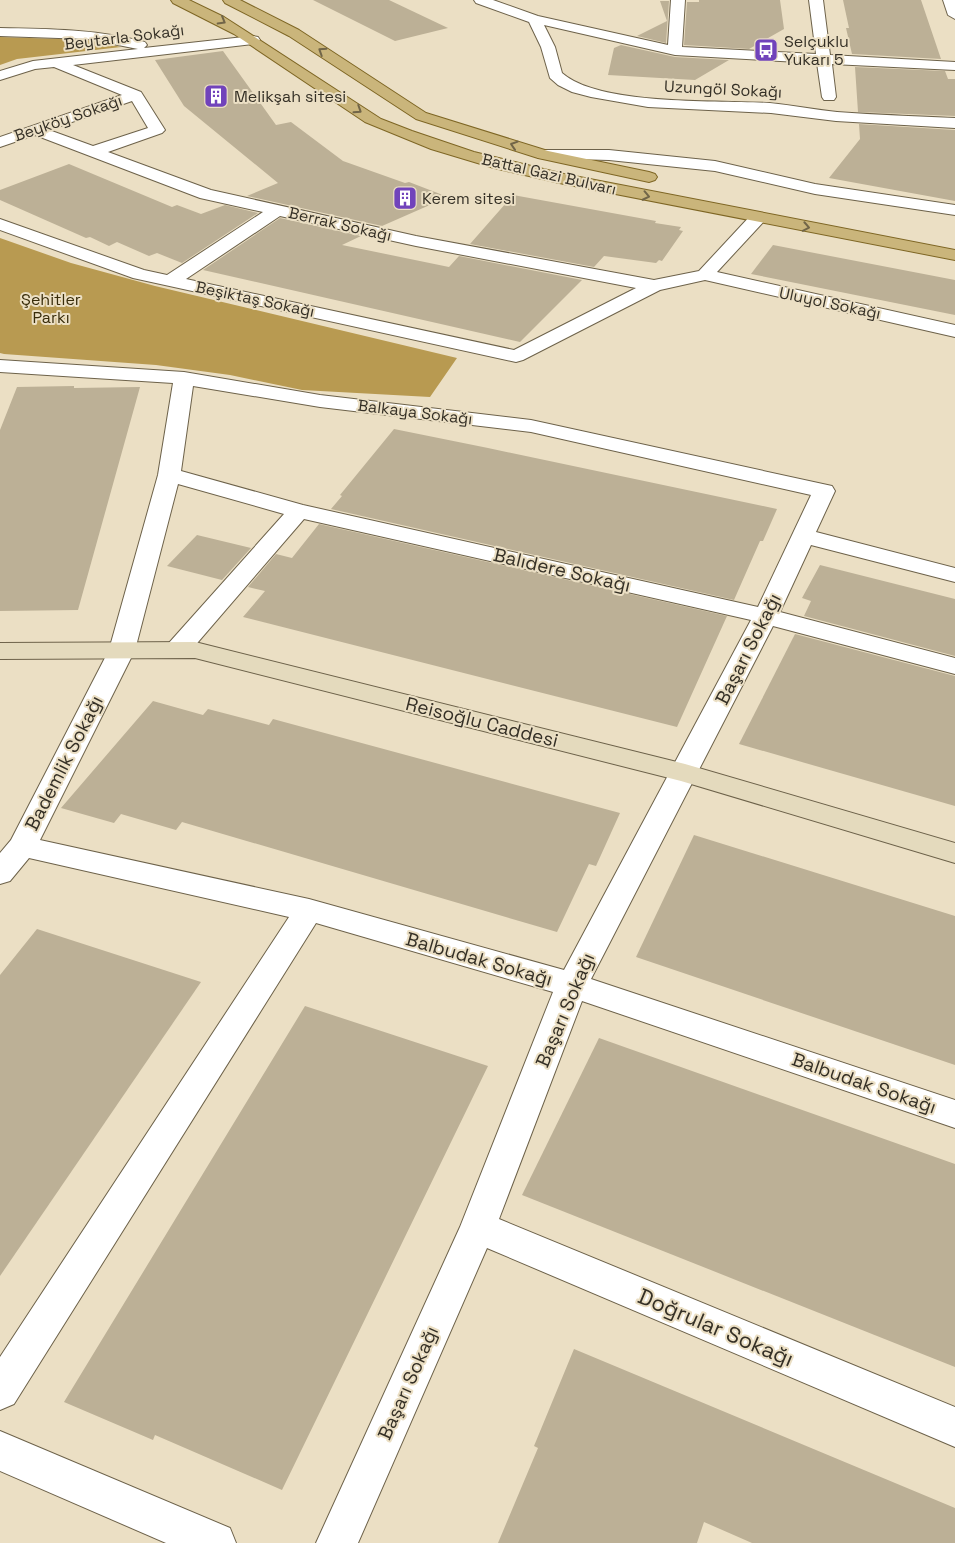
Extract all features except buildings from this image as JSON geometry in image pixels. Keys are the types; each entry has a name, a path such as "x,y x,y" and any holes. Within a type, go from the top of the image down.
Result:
{"main road":[{"name":"Battal Gazi Bulvarı","path":"178,0 198,8 253,40 374,121 424,141 562,179 955,255"},
{"name":"Battal Gazi Bulvarı","path":"230,0 294,32 421,116 544,155 667,181"}],"street":[{"path":"481,0 534,19 675,52 955,66"},
{"path":"675,52 678,0"},
{"path":"816,0 829,97"},
{"path":"950,0 955,14"},
{"path":"550,22 552,7"},
{"name":"Uzungöl Sokağı","path":"534,19 548,47 555,75 562,82 577,89 596,94 648,102 770,108 836,116 955,124"},
{"path":"0,32 57,33 121,40 139,44 152,51"},
{"name":"Beytarla Sokağı","path":"0,76 33,65 253,40"},
{"path":"56,62 136,95 157,130 92,152"},
{"name":"Beyköy Sokağı","path":"0,142 136,95"},
{"name":"Berrak Sokağı","path":"35,130 206,194 416,241 654,286"},
{"path":"544,155 609,155 715,166 815,188 955,210"},
{"path":"170,281 277,210"},
{"path":"654,286 705,275 758,218"},
{"name":"Beşiktaş Sokağı","path":"0,224 139,274 516,356 654,286"},
{"name":"Uluyol Sokağı","path":"705,275 955,331"},
{"name":"Balkaya Sokağı","path":"0,366 184,378 320,401 531,426 824,492"},
{"name":"Bademlik Sokağı","path":"0,872 22,846 122,650 169,475 184,378"},
{"name":"Balıdere Sokağı","path":"169,475 299,511 766,616 955,666"},
{"name":"Başarı Sokağı","path":"337,1543 478,1227 572,985 685,774 766,616 824,492"},
{"path":"177,650 299,511"},
{"path":"803,536 955,576"},
{"name":"Reisoğlu Caddesi","path":"0,651 195,650 685,774 955,853"},
{"name":"Balbudak Sokağı","path":"22,846 309,910 572,985 955,1114"},
{"path":"0,1391 309,910"},
{"name":"Doğrular Sokağı","path":"478,1227 955,1427"},
{"path":"0,1451 215,1543"}],"green space":[{"path":"0,37 88,40 121,47 17,59 0,65"},
{"name":"Şehitler Parkı","path":"0,238 71,263 155,286 457,358 430,397 302,390 230,375 156,365 0,353"}],"place":[{"name":"Selçuklu Yukarı 5","path":"766,50"},
{"name":"Melikşah sitesi","path":"216,96"},
{"name":"Kerem sitesi","path":"405,198"}]}
